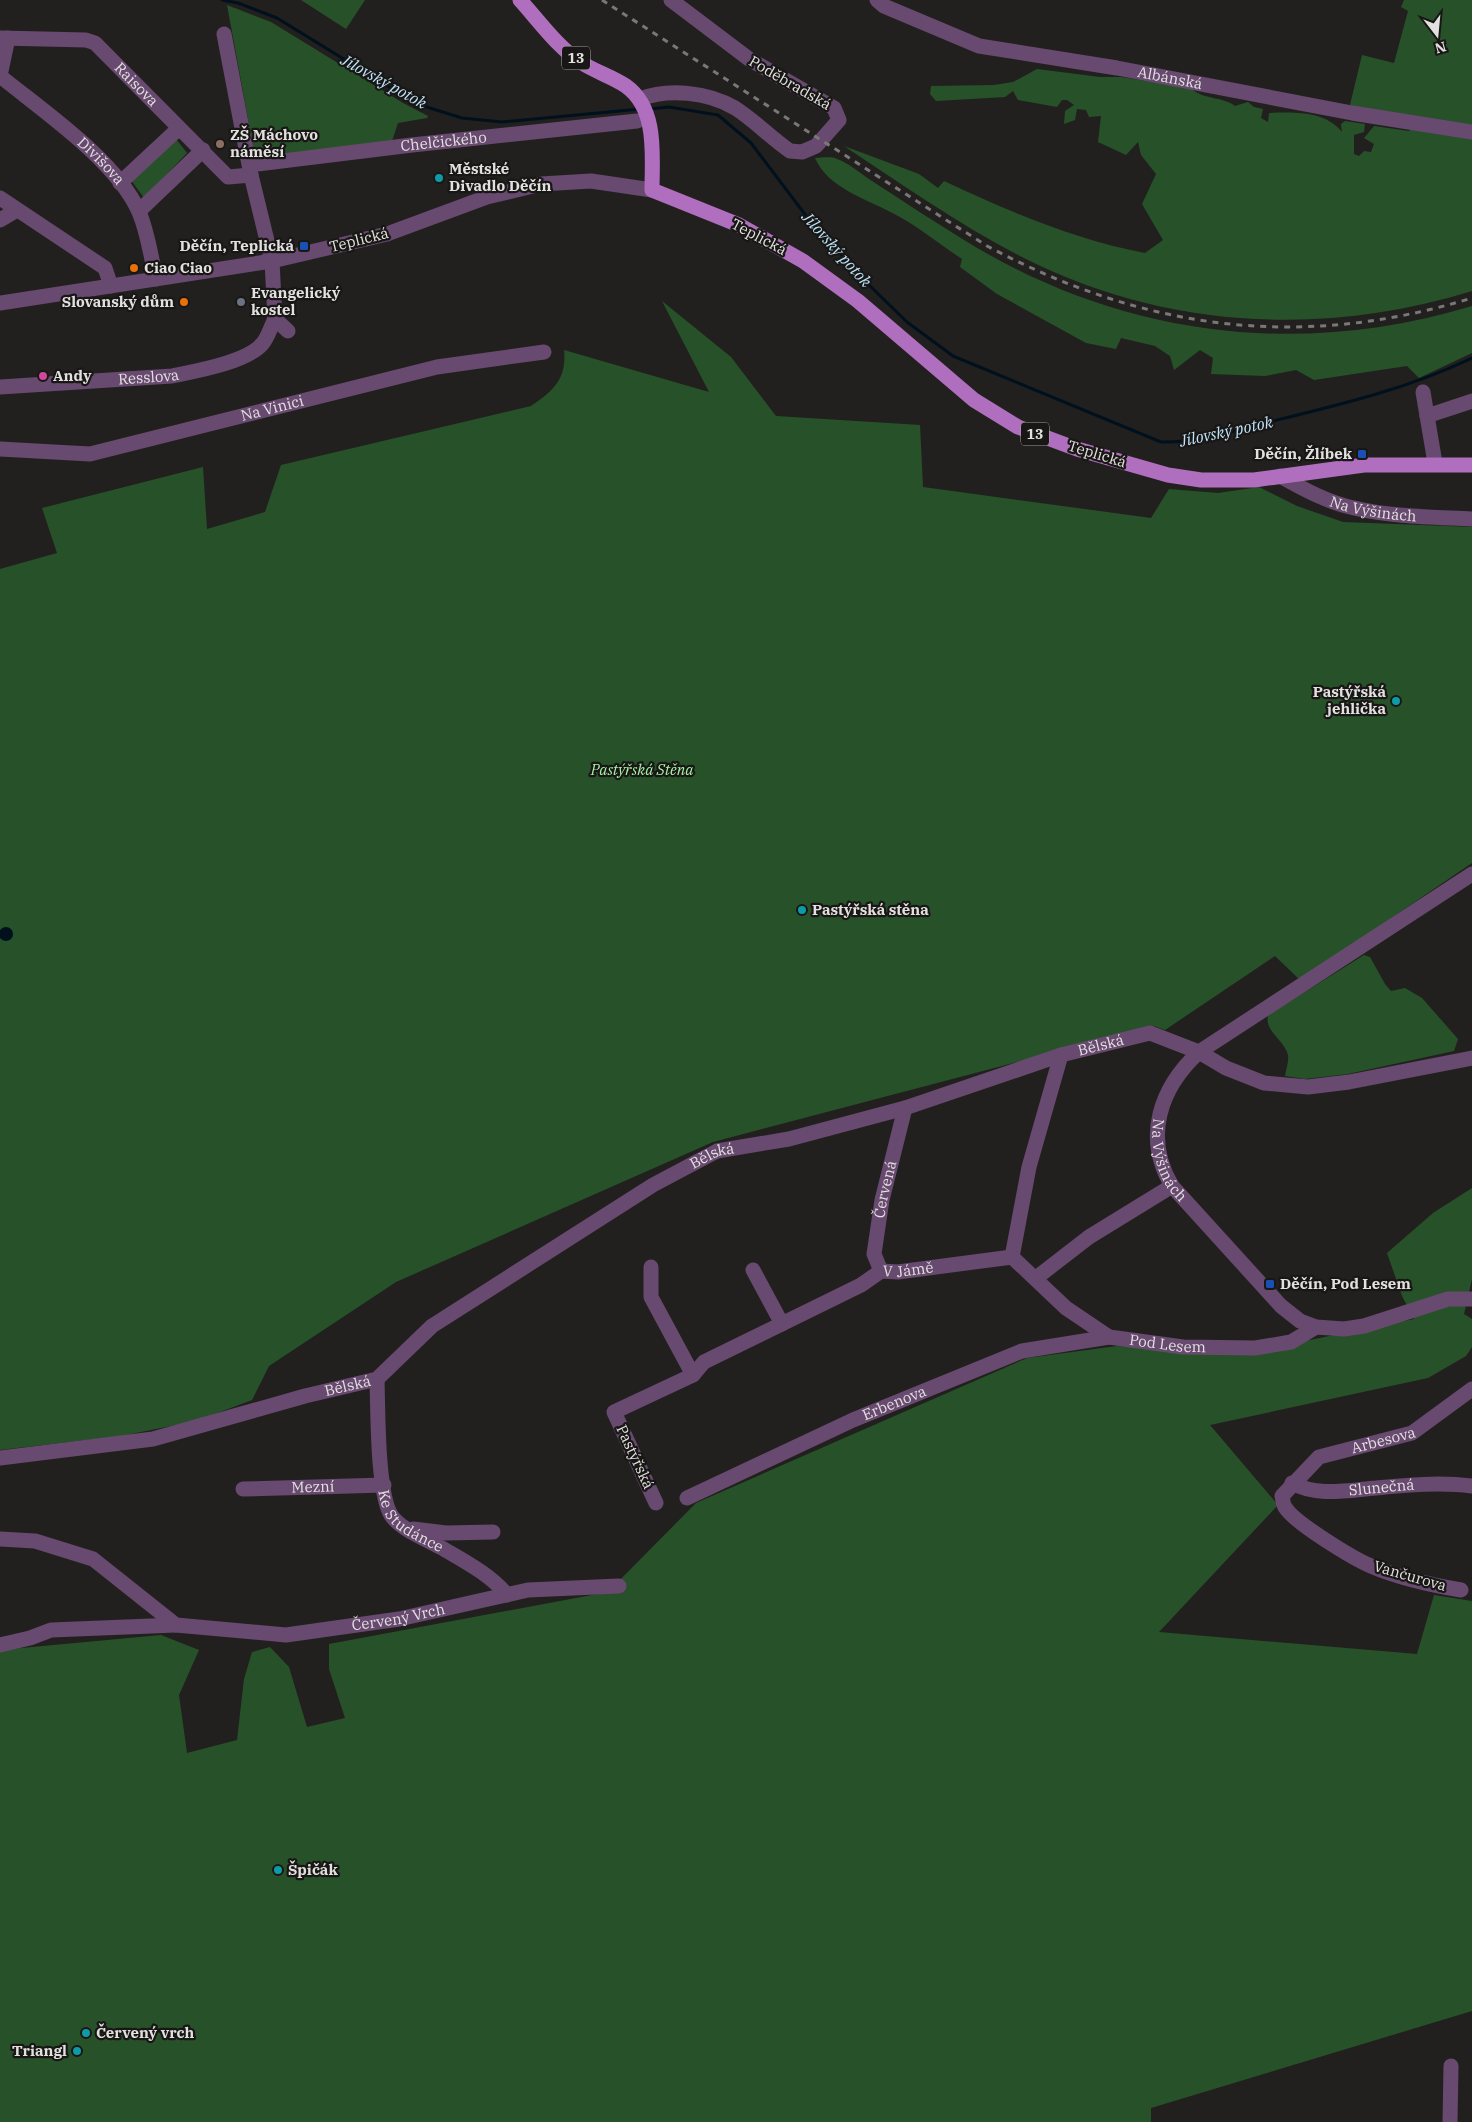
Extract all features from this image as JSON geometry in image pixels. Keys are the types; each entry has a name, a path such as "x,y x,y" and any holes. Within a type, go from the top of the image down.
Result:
{"main road":[{"name":"13","path":"520,0 566,51 582,63 626,86 641,101 643,120 651,136 652,190"},
{"name":"Teplická","path":"652,190 739,225 803,261 858,301 974,400 1018,427 1077,449 1168,475 1226,480 1280,476 1364,465 1472,465"}],"street":[{"name":"Poděbradská","path":"641,101 656,93 714,98 734,108 790,151 802,152 816,146 839,120 834,108 749,59 671,0"},
{"name":"Albánská","path":"877,0 884,6 979,46 1117,68 1352,113 1472,132"},
{"path":"224,34 250,170 272,261 275,318 288,331"},
{"path":"0,76 4,38"},
{"name":"Raisova","path":"4,38 86,40 95,43 178,129 203,150 228,177 250,170"},
{"name":"Divišova","path":"0,76 86,145 120,183 139,211 156,279"},
{"name":"Chelčického","path":"250,170 412,145 643,120"},
{"path":"120,183 178,129"},
{"path":"139,211 203,150"},
{"name":"Teplická","path":"0,303 272,261 387,234 487,197 542,184 591,182 652,190"},
{"path":"0,198 105,268 111,286"},
{"path":"0,220 17,210"},
{"name":"Resslova","path":"0,387 172,376 190,373 243,357 263,344 275,318"},
{"name":"Na Vinici","path":"0,449 90,454 437,367 544,352"},
{"path":"1423,392 1435,464"},
{"path":"1428,416 1472,401"},
{"name":"Na Výšinách","path":"1280,476 1306,490 1353,508 1406,516 1472,519"},
{"name":"Na Výšinách","path":"1472,874 1198,1052 1173,1080 1158,1118 1159,1154 1166,1176 1172,1186 1280,1306 1300,1321 1316,1326 1344,1329 1364,1326 1448,1298 1472,1299"},
{"name":"Bělská","path":"0,1458 154,1439 304,1396 377,1378 432,1326 654,1185 717,1151 789,1139 905,1108 1061,1055 1150,1032 1198,1052 1226,1068 1264,1084 1308,1087 1349,1082 1472,1058"},
{"path":"1061,1055 1029,1167 1012,1257 1036,1278 1089,1237 1172,1186"},
{"name":"Červená","path":"881,1271 874,1254 882,1200 905,1108"},
{"name":"V Jámě","path":"614,1412 694,1376 704,1362 861,1285 881,1271 898,1272 1012,1257"},
{"path":"651,1267 651,1297 694,1376"},
{"path":"753,1270 782,1324"},
{"name":"Pod Lesem","path":"1036,1278 1066,1308 1109,1337 1183,1347 1255,1348 1291,1342 1316,1326"},
{"name":"Erbenova","path":"687,1498 853,1420 1022,1351 1109,1337"},
{"name":"Ke Studánce","path":"377,1378 378,1435 385,1499 391,1515 401,1525 498,1585 507,1595"},
{"name":"Arbesova","path":"1292,1483 1319,1458 1412,1433 1472,1389"},
{"name":"Pastýřská","path":"614,1412 656,1503"},
{"name":"Slunečná","path":"1292,1483 1301,1488 1334,1492 1452,1483 1472,1486"},
{"name":"Vančurova","path":"1292,1483 1282,1496 1285,1507 1328,1542 1371,1566 1436,1586 1461,1590"},
{"name":"Mezní","path":"243,1490 384,1485"},
{"path":"407,1528 446,1533 493,1532"},
{"path":"0,1539 35,1541 93,1560 176,1625"},
{"name":"Červený Vrch","path":"0,1645 30,1638 51,1630 176,1625 286,1635 399,1619 528,1590 619,1586"},
{"path":"1450,2122 1452,2066"}],"green space":[{"path":"301,0 365,0 346,29"},
{"path":"1404,0 1472,0 1472,291 1415,306 1359,315 1302,319 1245,318 1188,312 1132,300 1078,282 1001,246 932,205 844,146 919,174 938,188 944,181 1042,223 1093,240 1145,253 1163,240 1142,204 1156,174 1141,155 1138,142 1126,155 1098,142 1101,116 1089,117 1086,110 1077,109 1075,120 1064,124 1065,111 1074,105 1067,100 1062,100 1057,107 1018,100 1013,91 1005,97 936,101 930,94 931,86 994,85 1013,82 1037,69 1100,77 1121,77 1191,88 1196,92 1235,106 1248,102 1254,107 1263,109 1261,118 1268,122 1269,113 1299,113 1318,116 1335,125 1342,132 1341,124 1345,121 1365,124 1364,132 1354,135 1354,154 1359,156 1364,151 1371,152 1374,144 1364,138 1374,126 1409,131 1416,123 1349,109 1362,55 1394,63 1408,11 1401,7"},
{"path":"227,5 271,22 403,103 428,116 427,118 398,123 392,141 261,157 254,151"},
{"path":"176,139 187,153 144,198 131,180"},
{"path":"815,158 832,158 846,163 964,240 1023,273 1085,298 1147,317 1211,329 1275,334 1341,332 1406,322 1472,306 1472,353 1419,378 1407,366 1314,380 1296,370 1265,376 1211,374 1213,358 1200,350 1174,370 1170,356 1155,346 1121,338 1116,349 1086,343 997,294 960,267 962,259 922,231 898,216 840,186 821,169"},
{"name":"Pastýřská Stěna","path":"662,301 731,357 776,416 920,425 923,487 1151,518 1169,489 1218,493 1259,487 1297,506 1343,522 1472,527 1472,863 1300,980 1275,956 1165,1030 1154,1026 713,1142 396,1282 269,1366 252,1400 196,1421 121,1436 0,1450 0,569 57,553 42,508 203,467 207,529 265,512 281,465 531,406 546,395 561,377 564,350 709,392"},
{"path":"1364,955 1370,957 1391,991 1405,988 1422,998 1458,1039 1454,1051 1348,1074 1305,1079 1285,1076 1288,1055 1269,1026 1268,1015"},
{"name":"Červený vrch","path":"1472,1188 1472,1279 1464,1314 1472,1319 1472,1347 1466,1356 1428,1378 1210,1425 1278,1505 1159,1632 1417,1654 1434,1595 1472,1601 1472,2011 1151,2108 1151,2122 0,2122 0,1650 161,1635 199,1650 179,1695 187,1753 237,1740 244,1679 252,1652 270,1647 289,1667 307,1727 345,1718 329,1669 329,1644 608,1592 696,1503 1027,1358 1117,1346 1224,1352 1275,1347 1414,1319 1402,1296 1387,1253 1433,1213"}],"water":[{"path":"3,927 9,927 13,934 9,941 3,941 -1,937 -1,931"}],"waterway":[{"name":"Jílovský potok","path":"222,0 238,3 277,18 417,104 462,118 502,122 640,109"},
{"name":"Jílovský potok","path":"649,109 669,107 718,115 751,143 807,217 867,283 907,322 953,356 1161,442 1188,441 1215,436 1347,402 1423,379 1472,358"}],"railway":[{"path":"602,0 987,246 1046,275 1105,297 1164,313 1224,323 1284,327 1345,324 1408,314 1472,298"}],"place":[{"name":"ZŠ Máchovo náměsí","path":"220,144"},
{"name":"Městské Divadlo Děčín","path":"439,178"},
{"name":"Děčín, Teplická","path":"304,246"},
{"name":"Ciao Ciao","path":"134,268"},
{"name":"Slovanský dům","path":"184,302"},
{"name":"Evangelický kostel","path":"241,302"},
{"name":"Andy","path":"43,376"},
{"name":"Děčín, Žlíbek","path":"1362,454"},
{"name":"Pastýřská jehlička","path":"1396,701"},
{"name":"Pastýřská stěna","path":"802,910"},
{"name":"Děčín, Pod Lesem","path":"1270,1284"},
{"name":"Špičák","path":"278,1870"},
{"name":"Červený vrch","path":"86,2033"},
{"name":"Triangl","path":"77,2051"}]}
